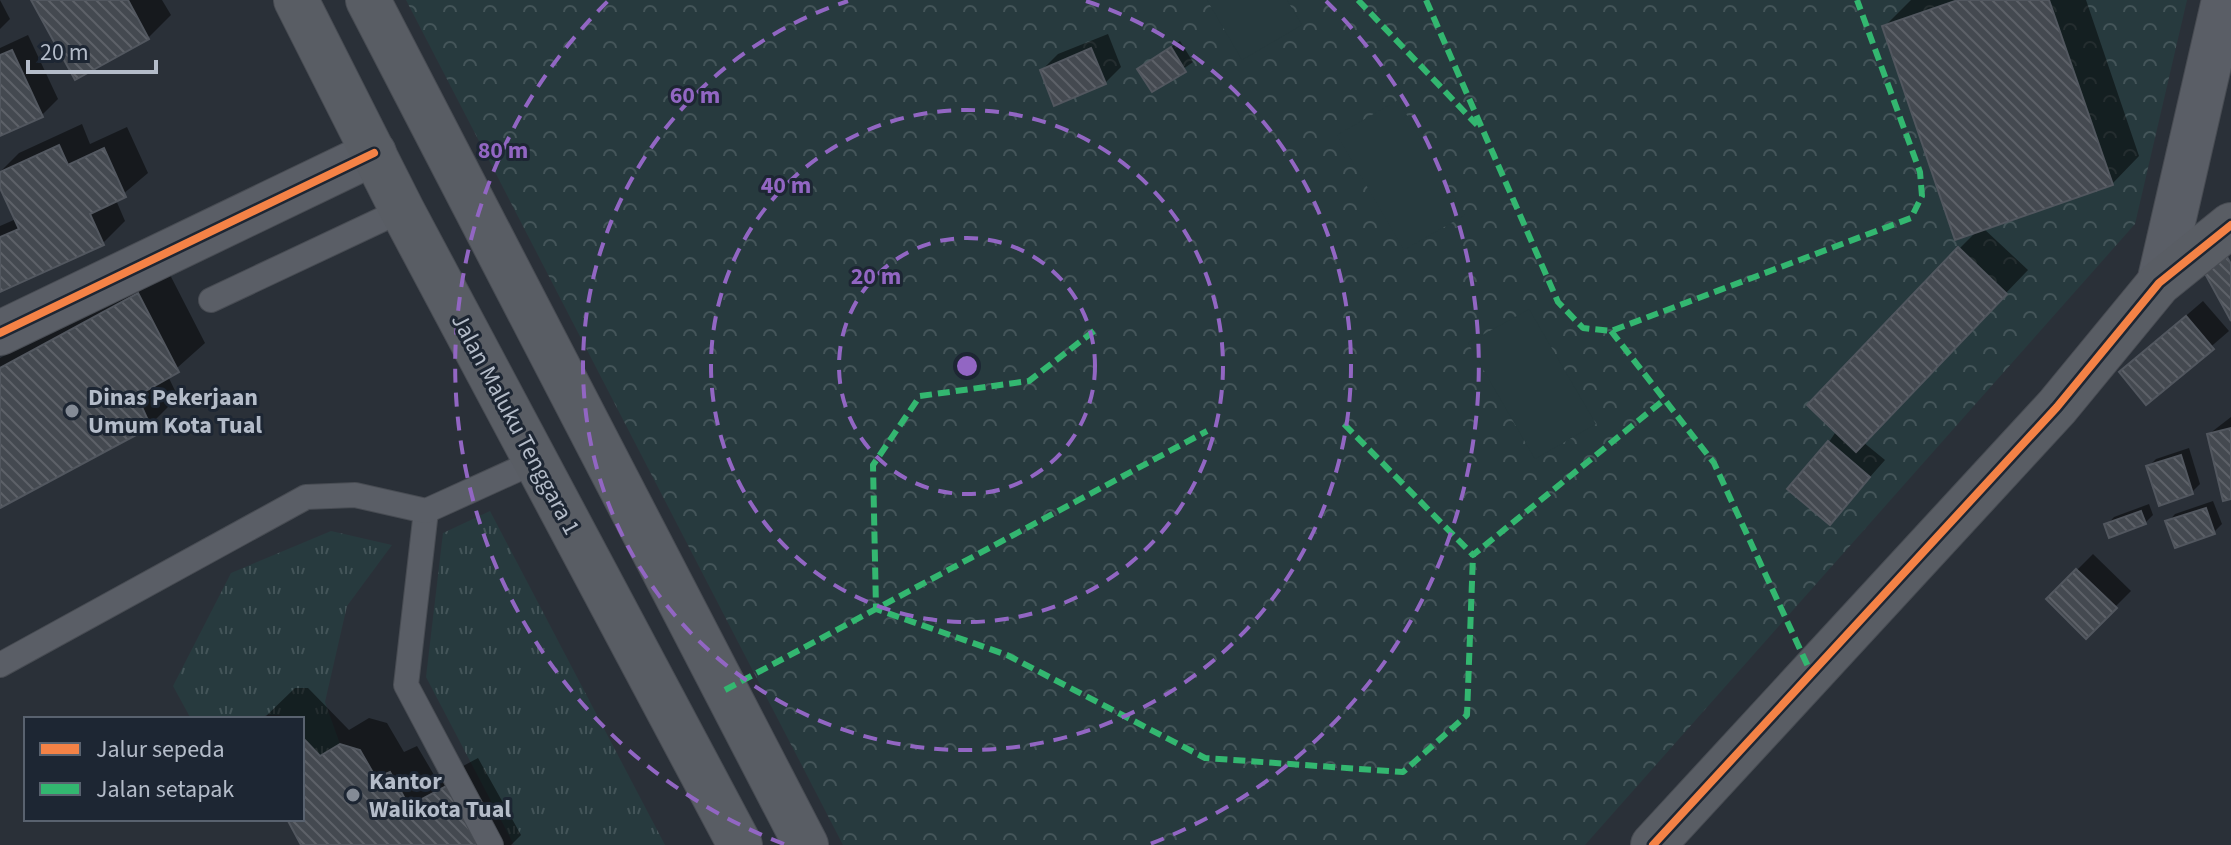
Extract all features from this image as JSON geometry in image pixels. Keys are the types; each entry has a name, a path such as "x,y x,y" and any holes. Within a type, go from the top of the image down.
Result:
{"main road":[{"name":"Jalan Maluku Tenggara 1","path":"296,0 402,210 740,845"},
{"path":"368,0 806,845"},
{"path":"1653,845 2057,407 2159,283 2231,225"}],"street":[{"path":"2159,283 2224,0"},
{"path":"0,333 374,153"}],"lane":[{"path":"211,300 402,210"},
{"path":"0,665 306,497 355,495 426,511 536,461"},
{"path":"426,511 406,685 491,845"}],"green space":[{"path":"406,0 2187,0 2135,224 1585,845 843,845"},
{"path":"1207,0 1287,0 1302,25 1242,60"},
{"path":"1398,100 1465,215 1404,250 1337,135"},
{"path":"1529,309 1596,424 1535,459 1468,343"},
{"path":"490,511 665,845 514,845 426,677 443,533"},
{"path":"331,531 392,545 347,606 325,702 340,744 320,756 304,739 304,717 190,717 173,686 231,573"}],"building":[{"path":"31,0 128,0 149,39 75,80"},
{"path":"1958,0 2049,0 2113,185 1955,240 1882,26"},
{"path":"1171,47 1186,72 1152,92 1137,69"},
{"path":"1091,48 1106,84 1054,106 1040,70"},
{"path":"12,50 43,117 0,136 0,55"},
{"path":"59,145 68,165 104,148 126,197 90,214 104,245 0,292 0,237 19,229 0,188 0,172"},
{"path":"1958,247 2007,294 1856,452 1807,405"},
{"path":"2227,257 2231,264 2231,321 2203,270"},
{"name":"Dinas Pekerjaan Umum Kota Tual","path":"138,293 179,372 137,396 151,427 0,508 0,368"},
{"path":"2186,316 2214,349 2146,405 2119,372"},
{"path":"2231,428 2231,499 2223,501 2207,434"},
{"path":"1828,441 1870,477 1830,525 1787,489"},
{"path":"2181,455 2193,494 2159,506 2146,466"},
{"path":"2206,508 2215,534 2175,548 2165,521"},
{"path":"2141,511 2146,524 2109,538 2104,524"},
{"path":"2076,569 2117,608 2086,639 2046,599"},
{"name":"Kantor Walikota Tual","path":"304,739 320,756 340,744 360,750 376,778 390,772 409,806 450,784 484,845 301,845 288,821 304,821"}],"marked path":[{"path":"1358,0 1477,125"},
{"path":"1426,0 1558,302 1583,328 1611,331 1911,218 1922,196 1920,172 1857,0"},
{"path":"1094,331 1029,381 920,396 873,465 876,609 1007,655 1205,758 1403,772 1467,715 1473,555"},
{"path":"1611,331 1714,463 1811,673"},
{"path":"1344,424 1473,555 1665,399"},
{"path":"725,690 1207,431"}],"cycle path":[{"path":"0,333 374,153"},
{"path":"1653,845 2057,407 2159,283 2231,225"}],"place":[{"name":"Dinas Pekerjaan Umum Kota Tual","path":"72,411"},
{"name":"Kantor Walikota Tual","path":"353,795"}]}
